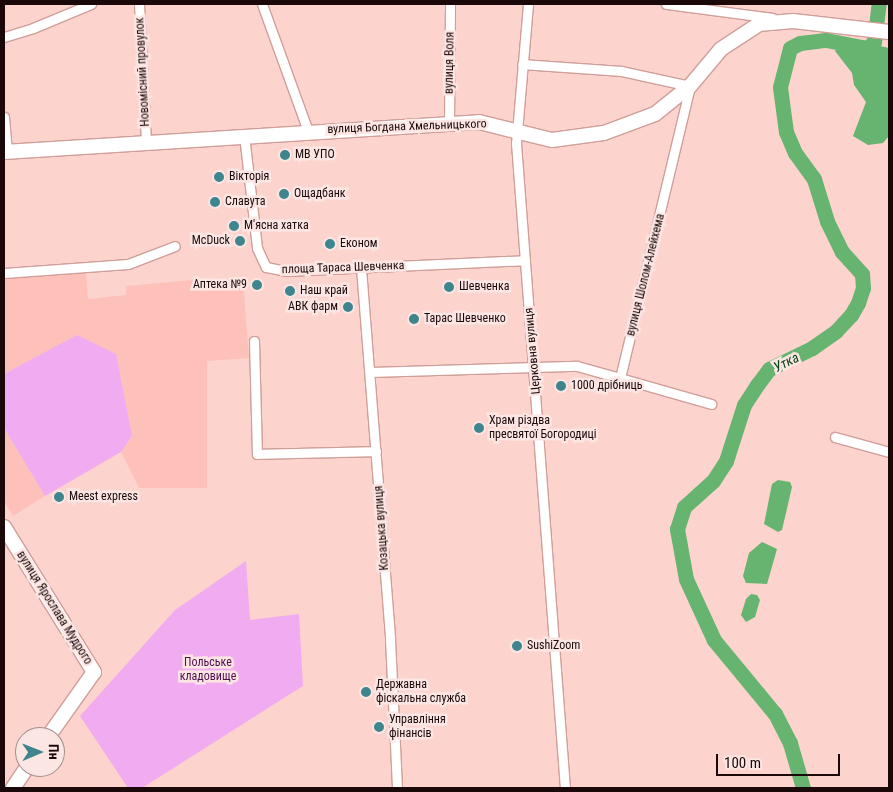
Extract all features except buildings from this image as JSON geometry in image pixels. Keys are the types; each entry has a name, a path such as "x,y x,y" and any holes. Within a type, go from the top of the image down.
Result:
{"main road":[{"name":"вулиця Богдана Хмельницького","path":"6,152 146,141 449,123 487,122 516,132 552,140 604,133 655,114 690,86 721,49 737,36 758,24 786,20 889,32"},
{"name":"вулиця Ярослава Мудрого","path":"4,527 94,672 55,727"},
{"path":"12,788 20,777"}],"street":[{"path":"4,36 33,28 91,4"},
{"name":"Новомісний провулок","path":"139,4 146,141"},
{"path":"262,4 308,131"},
{"name":"вулиця Воля","path":"449,123 450,4"},
{"name":"Церковна вулиця","path":"528,4 516,132 535,365 565,788"},
{"path":"666,4 786,20"},
{"path":"522,64 621,71 690,86"},
{"name":"вулиця Шолом-Алейхема","path":"620,378 690,86"},
{"path":"4,117 6,152"},
{"name":"площа Тараса Шевченка","path":"244,135 252,215 262,262 270,269 286,271 525,260"},
{"path":"4,273 128,264 175,246"},
{"name":"Козацька вулиця","path":"361,268 390,639 397,788"},
{"path":"254,341 257,454 376,451"},
{"path":"370,372 535,365 577,366 711,404"},
{"path":"835,437 889,452"}],"shaded area":[{"path":"844,38 889,48 889,136 883,143 868,145 853,136 866,102 854,85 852,73 835,51"},
{"path":"86,271 88,299 126,295 126,286 204,279 243,281 249,358 207,361 207,488 139,488 121,452 132,436 77,336 4,374 4,278"},
{"path":"4,428 45,496 13,516 4,501"},
{"path":"778,480 790,482 792,487 782,530 778,532 764,524 772,484"},
{"path":"762,542 777,549 767,584 746,583 743,576 749,553"},
{"path":"751,594 757,595 760,600 755,617 746,622 741,615 746,599"}],"green space":[{"path":"77,335 116,354 132,436 121,452 45,496 4,428 4,374"},
{"name":"Польське кладовище","path":"246,561 250,620 299,614 303,686 142,788 128,788 80,716 175,610"}],"waterway":[{"name":"Утка","path":"803,788 790,743 775,714 714,640 686,579 677,529 684,507 713,481 726,461 744,405 769,369 812,348 836,331 851,315 858,303 863,288 862,274 842,252 827,221 814,179 795,153 786,132 780,87 790,48 800,43 826,40 867,48 874,42 879,4"}],"place":[{"name":"МВ УПО","path":"285,155"},
{"name":"Вікторія","path":"219,177"},
{"name":"Ощадбанк","path":"284,194"},
{"name":"Славута","path":"215,202"},
{"name":"М'ясна хатка","path":"234,226"},
{"name":"McDuck","path":"240,241"},
{"name":"Економ","path":"330,244"},
{"name":"Аптека №9","path":"257,285"},
{"name":"Шевченка","path":"449,287"},
{"name":"Наш край","path":"290,291"},
{"name":"АВК фарм","path":"348,307"},
{"name":"Тарас Шевченко","path":"414,319"},
{"name":"1000 дрібниць","path":"561,386"},
{"name":"Храм різдва пресвятої Богородиці","path":"479,428"},
{"name":"Meest express","path":"59,497"},
{"name":"SushiZoom","path":"517,646"},
{"name":"Державна фіскальна служба","path":"366,692"},
{"name":"Управління фінансів","path":"379,727"}]}
